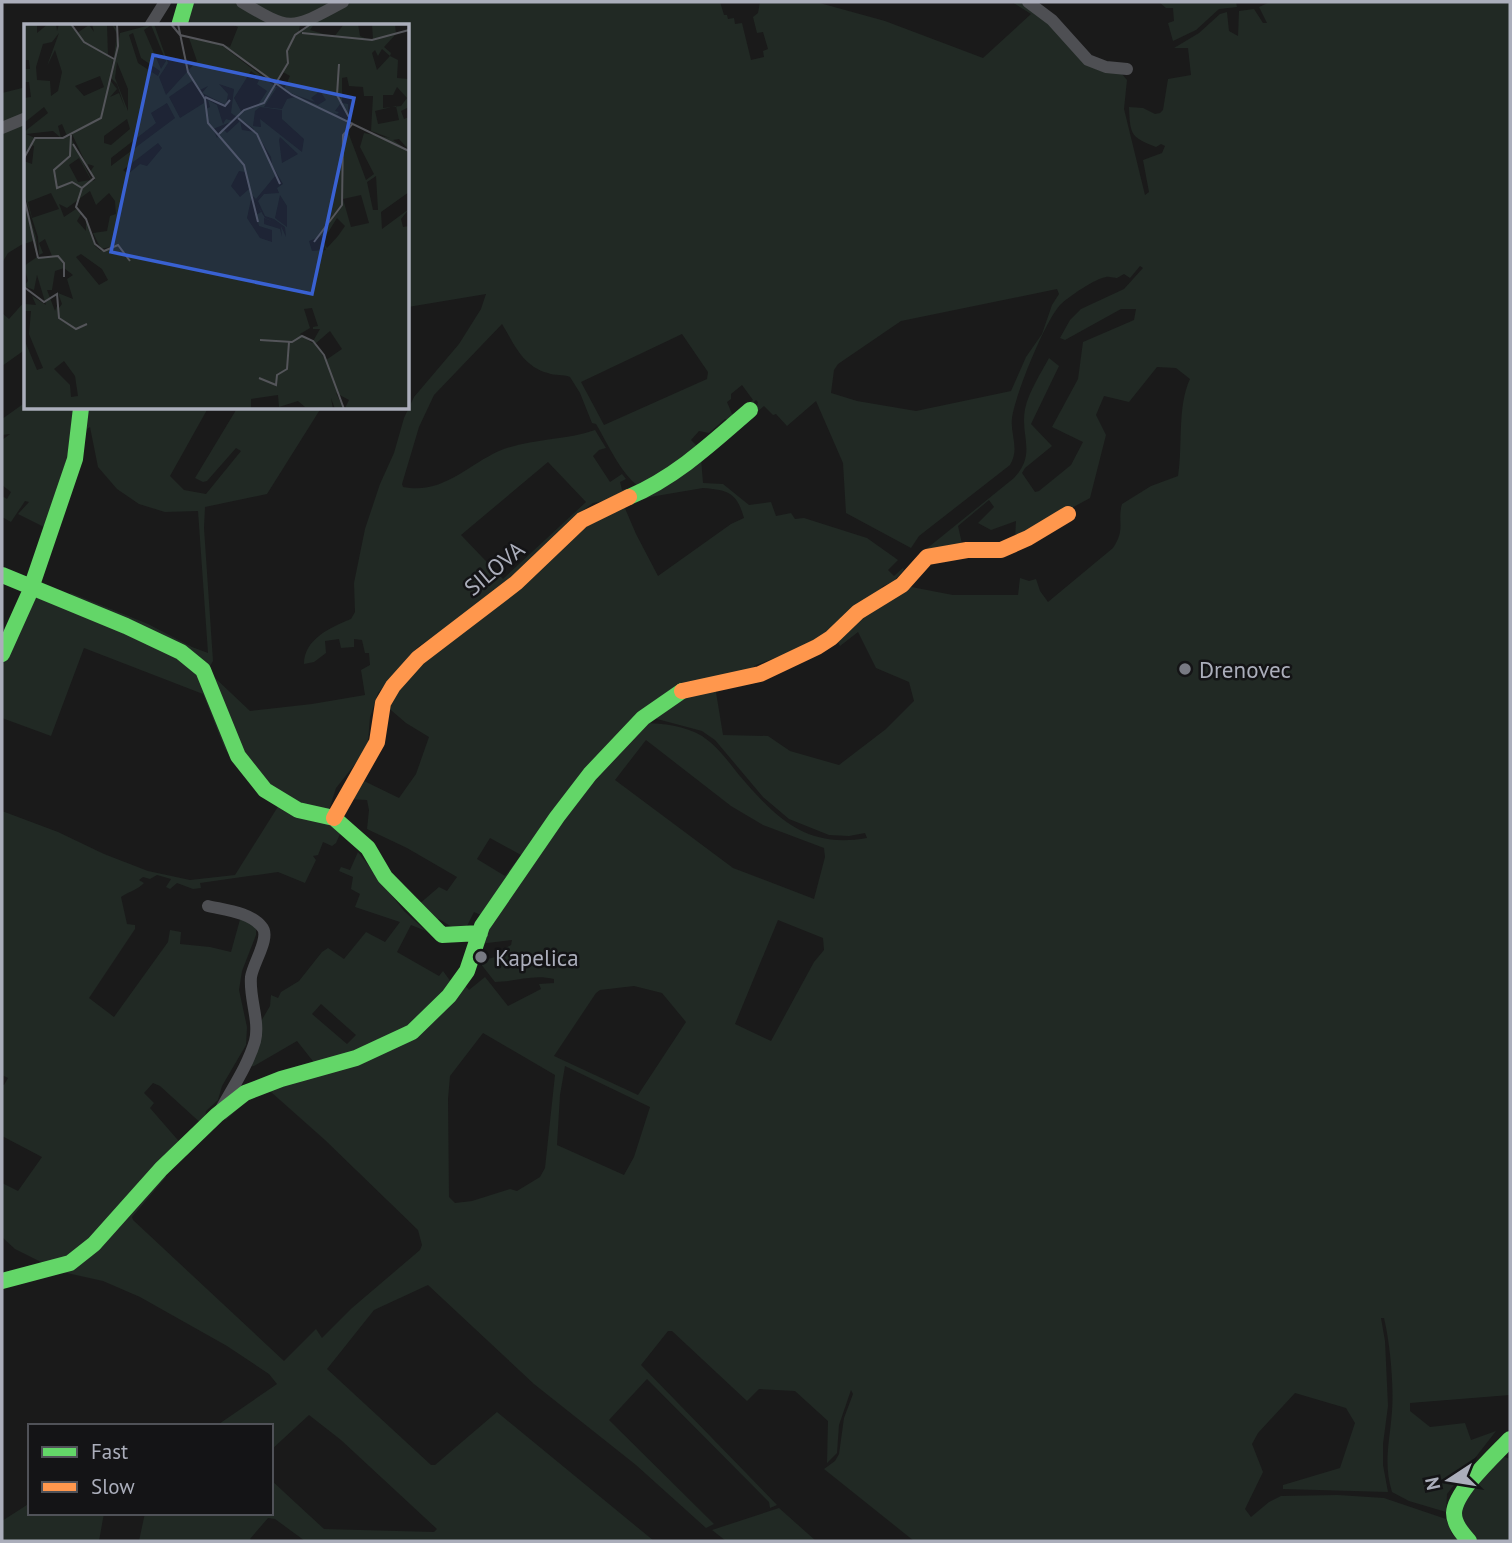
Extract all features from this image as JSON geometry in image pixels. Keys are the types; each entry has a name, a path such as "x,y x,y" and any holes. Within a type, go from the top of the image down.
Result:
{"street":[{"path":"151,24 165,2"},
{"path":"179,24 186,2"},
{"path":"242,2 283,24"},
{"path":"297,24 344,2"},
{"path":"1028,2 1052,20 1088,60 1106,67 1127,69"},
{"path":"2,128 24,119"},
{"path":"2,654 31,588 75,459 81,410"},
{"name":"SILOVA","path":"334,818 377,742 383,703 393,686 418,658 516,583 582,520 650,488 690,462 750,410"},
{"path":"2,1281 39,1273 70,1263 78,1257 94,1244 161,1169 217,1115 245,1093 281,1079 356,1058 412,1032 449,996 467,971 482,926 557,817 590,774 643,718 664,702 682,691 760,674 817,647 831,638 858,612 902,584 928,557 967,550 1001,550 1028,538 1068,514"},
{"path":"2,575 126,625 181,652 203,670 238,756 265,790 298,810 334,818 368,848 385,877 442,935 480,933"},
{"path":"208,906 239,912 263,928 266,937 251,976 255,1039 244,1068 217,1115"},
{"path":"1469,1541 1460,1533 1454,1506 1463,1490 1510,1439"}],"shaded area":[{"path":"190,2 236,2 277,24 184,24"},
{"path":"245,2 341,2 295,23"},
{"path":"351,2 720,2 728,19 734,18 735,24 742,23 751,60 764,57 763,51 768,49 763,32 757,33 753,17 758,13 760,2 816,2 885,21 983,58 1031,14 1012,2 1026,2 1067,38 1091,67 1122,74 1127,80 1124,109 1145,195 1149,192 1143,160 1162,153 1165,146 1161,144 1156,147 1137,138 1130,125 1129,107 1143,108 1155,114 1163,110 1168,79 1191,75 1188,48 1174,48 1199,33 1220,14 1227,12 1229,31 1238,36 1239,11 1254,9 1263,23 1267,23 1259,7 1270,2 1510,2 1510,1395 1410,1403 1410,1411 1430,1427 1465,1423 1471,1440 1496,1431 1447,1494 1446,1512 1409,1501 1392,1492 1388,1461 1392,1377 1386,1328 1384,1318 1381,1318 1385,1341 1388,1406 1383,1465 1388,1492 1283,1489 1283,1485 1340,1468 1355,1423 1346,1408 1295,1393 1258,1433 1252,1444 1263,1472 1245,1509 1251,1517 1281,1496 1338,1495 1384,1498 1446,1519 1452,1534 1459,1541 914,1541 824,1469 835,1461 839,1454 844,1418 853,1394 851,1390 839,1425 837,1453 827,1463 828,1421 795,1391 759,1389 747,1401 672,1331 668,1331 641,1365 777,1505 770,1508 769,1502 647,1379 609,1420 714,1524 706,1528 636,1465 534,1384 428,1285 374,1310 327,1369 431,1465 435,1465 497,1412 654,1541 305,1541 275,1519 268,1518 250,1539 253,1541 139,1541 145,1515 273,1515 273,1482 324,1529 434,1532 437,1529 341,1440 309,1415 273,1448 273,1424 219,1424 277,1384 269,1374 227,1346 140,1297 103,1281 58,1271 74,1263 103,1241 164,1172 166,1177 132,1217 133,1220 284,1361 316,1329 322,1338 352,1308 420,1250 422,1245 418,1230 271,1092 266,1090 251,1097 226,1120 221,1116 237,1102 266,1088 333,1069 413,1035 444,1007 463,983 469,990 485,977 508,1006 541,989 539,984 554,983 554,979 538,977 495,982 477,959 483,955 488,959 495,957 511,945 512,940 479,944 482,934 575,797 644,723 674,726 702,736 717,749 766,805 794,827 826,839 867,838 865,833 849,836 829,835 789,819 763,797 715,740 702,731 657,719 654,714 683,695 715,686 723,735 768,736 790,751 839,765 886,729 914,701 909,682 876,668 858,632 840,646 837,640 842,631 858,615 906,586 953,595 1018,595 1020,578 1029,581 1036,579 1048,602 1113,548 1119,536 1122,504 1151,486 1178,476 1183,402 1190,379 1176,368 1157,367 1129,402 1104,396 1096,415 1106,435 1090,498 1015,539 1016,521 991,530 978,523 994,507 989,500 958,526 963,548 939,553 915,563 925,550 1014,478 1021,469 1026,453 1025,409 1032,389 1049,358 1059,366 1031,424 1052,446 1022,473 1035,492 1071,465 1083,442 1052,427 1078,379 1083,342 1134,320 1136,309 1121,309 1065,340 1060,338 1070,320 1081,309 1124,289 1143,268 1140,266 1130,278 1124,274 1117,278 1107,277 1096,281 1060,305 1039,342 1014,407 1012,430 1015,447 1010,465 919,536 911,548 846,513 843,463 816,401 787,426 764,406 757,412 756,400 745,410 744,407 753,400 742,385 731,394 731,399 727,402 732,414 737,417 731,422 725,419 709,433 699,431 691,440 697,446 674,465 638,486 620,466 596,424 592,423 580,393 570,377 551,374 532,365 520,353 502,324 434,395 419,427 403,487 430,487 453,478 499,451 595,430 606,448 593,456 610,482 622,474 626,479 620,482 622,490 630,488 632,491 620,498 593,503 570,520 489,598 418,647 378,693 370,717 368,742 360,758 336,788 327,816 305,809 271,791 258,780 248,766 214,697 208,671 250,711 365,695 361,670 370,665 369,653 365,653 362,640 354,639 354,647 341,648 339,639 325,641 326,653 314,662 304,664 305,655 320,635 351,619 355,612 354,583 365,529 394,453 404,418 414,397 459,344 481,309 486,294 410,307 410,24 302,24","holes":["1057,289 1059,294 1052,305 1042,334 1026,357 1011,391 916,411 857,401 831,393 834,370 838,364 901,321","682,334 708,372 707,379 604,425 581,382","548,462 586,502 503,579 461,535","646,740 731,806 763,825 824,848 825,857 814,899 733,868 615,780","778,920 823,938 824,950 814,962 771,1041 735,1024","634,986 662,993 686,1022 638,1095 554,1056 600,990","483,1033 555,1075 545,1168 540,1177 517,1191 510,1189 472,1201 455,1203 449,1197 450,1076","565,1066 650,1107 634,1157 624,1175 557,1145"]},
{"path":"1159,2 1236,2 1237,7 1219,9 1196,30 1173,41 1168,23 1174,21 1173,8 1166,8"},
{"path":"24,88 24,117 2,126 2,93"},
{"path":"24,122 24,243 8,253 2,263 2,130"},
{"path":"24,302 24,350 2,366 2,313 9,319"},
{"path":"24,403 24,410 76,410 73,437 46,528 18,514 29,502 25,501 11,522 2,517 2,496 7,499 11,492 2,485 2,440 10,434 2,435 2,419"},
{"path":"84,410 207,410 170,476 184,490 206,494 241,451 236,448 207,481 195,478 236,410 320,410 267,494 205,507 213,661 210,666 36,586","holes":["90,427 98,467 117,489 139,504 165,512 198,511 208,653 148,624 71,593 66,598 39,583 78,472 87,429"]},
{"path":"701,458 703,483 723,484 749,505 771,502 776,516 791,513 795,519 804,518 867,538 898,560 888,570 894,576 903,568 904,570 893,582 883,586 872,598 807,646 756,665 738,679 706,683 634,722 485,917 474,912 465,930 452,927 439,919 433,923 418,905 439,887 447,891 457,877 367,829 367,800 348,799 362,780 399,798 416,774 429,737 406,723 385,705 404,677 581,524","holes":["703,488 731,494 744,518 731,524 658,576 624,506 650,497","490,838 521,855 505,876 477,859"]},
{"path":"33,596 131,630 193,664 251,778 330,822 340,834 332,846 323,842 318,855 313,856 316,860 305,883 278,872 200,883 201,888 193,889 177,883 170,889 166,887 171,879 157,875 150,879 143,877 139,880 144,883 142,885 121,897 127,924 135,925 135,929 89,998 114,1017 168,942 170,930 181,932 180,944 231,952 241,916 256,927 239,990 247,1027 246,1045 222,1086 218,1100 206,1111 204,1126 160,1086 153,1083 144,1093 154,1103 150,1108 183,1146 84,1251 45,1264 15,1249 2,1237 2,1183 18,1191 42,1157 2,1136 2,1085 8,1078 2,1075 2,811 148,871 190,880 235,875 279,805 244,775 225,749 203,694 84,648 51,736 2,718 2,665"},
{"path":"358,852 404,911 426,931 411,925 397,952 439,976 443,971 451,982 407,1032 316,1065 297,1041 254,1066 246,1067 260,1023 270,1006 271,995 278,998 281,992 299,981 328,948 344,959 366,932 385,942 400,922 355,907 360,894 351,889 353,877 339,871 341,867 350,870","holes":["321,1004 356,1035 347,1044 312,1014"]},
{"path":"1502,1456 1510,1459 1510,1541 1471,1541 1464,1535 1458,1503"},
{"path":"28,1504 28,1515 104,1515 99,1541 2,1541 2,1521"},
{"path":"779,1508 816,1541 726,1541 712,1530"}],"traffic: fast":[{"path":"180,24 186,2"},
{"path":"2,654 29,594 75,459 81,410"},
{"path":"629,497 678,469 750,410"},
{"path":"2,575 126,626 181,652 203,670 238,756 265,790 298,810 334,818 368,848 385,877 442,935 480,933"},
{"path":"2,1281 70,1263 94,1244 161,1169 217,1115 245,1093 281,1079 356,1058 412,1032 449,996 467,971 482,926 590,774 643,718 682,691"},
{"path":"1469,1541 1455,1521 1456,1504 1477,1474 1510,1439"}],"traffic: slow":[{"path":"334,818 377,742 383,703 393,686 418,658 516,583 582,520 629,497"},
{"path":"682,691 760,674 817,647 831,638 858,612 902,585 927,557 967,550 1001,550 1028,538 1068,514"}],"place":[{"name":"Drenovec","path":"1185,669"},
{"name":"Kapelica","path":"481,957"}]}
